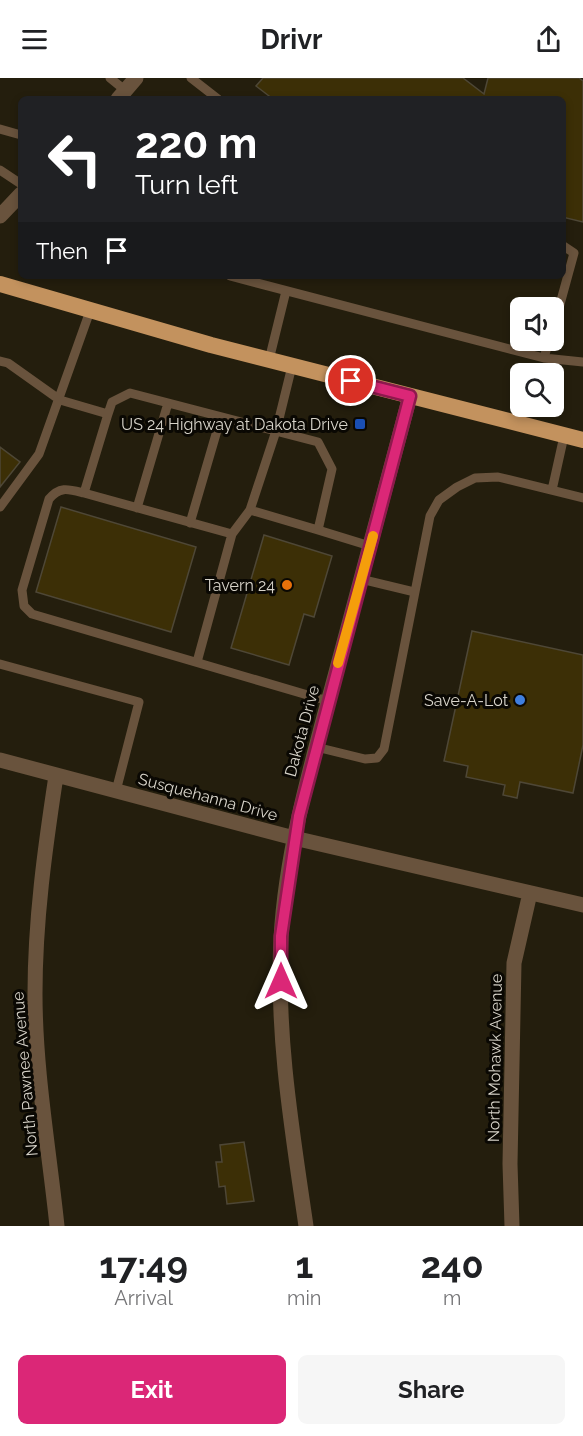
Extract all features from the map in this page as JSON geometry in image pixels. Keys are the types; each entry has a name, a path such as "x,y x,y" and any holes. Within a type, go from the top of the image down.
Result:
{"highway":[{"path":"0,284 269,360 583,440"}],"street":[{"path":"122,95 136,78"},
{"path":"0,216 18,197"},
{"name":"Dakota Drive","path":"306,1226 287,1093 281,1026 281,936 294,838 328,701 410,396"},
{"name":"Susquehanna Drive","path":"0,760 294,838 583,905"},
{"name":"North Pawnee Avenue","path":"56,776 39,893 35,994 37,1046 57,1226"},
{"name":"North Mohawk Avenue","path":"512,1226 510,1164 514,963 530,893"}],"lane":[{"path":"110,78 122,95"},
{"path":"192,78 214,96"},
{"path":"0,129 18,134"},
{"path":"0,170 18,182"},
{"path":"562,297 574,253 566,248"},
{"path":"241,279 544,358 583,362"},
{"path":"269,360 286,291"},
{"path":"0,507 39,454 90,311"},
{"path":"544,358 546,351"},
{"path":"0,361 8,363 60,400 108,414"},
{"path":"197,662 232,534 250,510 276,431 292,366"},
{"path":"84,493 108,414 116,398 130,393 318,442 332,469 318,530"},
{"path":"136,508 168,403"},
{"path":"190,523 221,417"},
{"path":"552,490 564,436"},
{"path":"316,747 365,759 377,758 384,749 430,516 439,500 475,478 498,477 583,498"},
{"path":"232,534 84,493 62,488 56,490 49,499 22,590 24,606 32,614 328,701"},
{"path":"250,510 370,546"},
{"path":"361,579 415,592"},
{"path":"0,664 139,702 116,791"}],"building":[{"path":"263,78 463,78 484,94 488,78 579,78 583,81 583,222 566,218 566,96 269,96 256,86"},
{"path":"0,447 20,462 0,487"},
{"path":"61,507 196,547 171,632 36,592"},
{"name":"Tavern 24","path":"264,535 332,556 314,617 304,614 289,665 231,648"},
{"name":"Save-A-Lot","path":"472,631 583,655 583,745 573,793 520,782 517,798 503,795 505,785 466,777 468,766 444,761"},
{"path":"244,1142 254,1201 227,1204 225,1186 219,1187 216,1162 222,1162 220,1145"}],"slow traffic":[{"path":"338,663 373,536"}],"place":[{"name":"US 24 Highway at Dakota Drive","path":"360,424"},
{"name":"Tavern 24","path":"287,585"},
{"name":"Save-A-Lot","path":"520,700"}],"route":[{"path":"281,981 281,936 294,838 309,773 410,396 351,381"}]}
